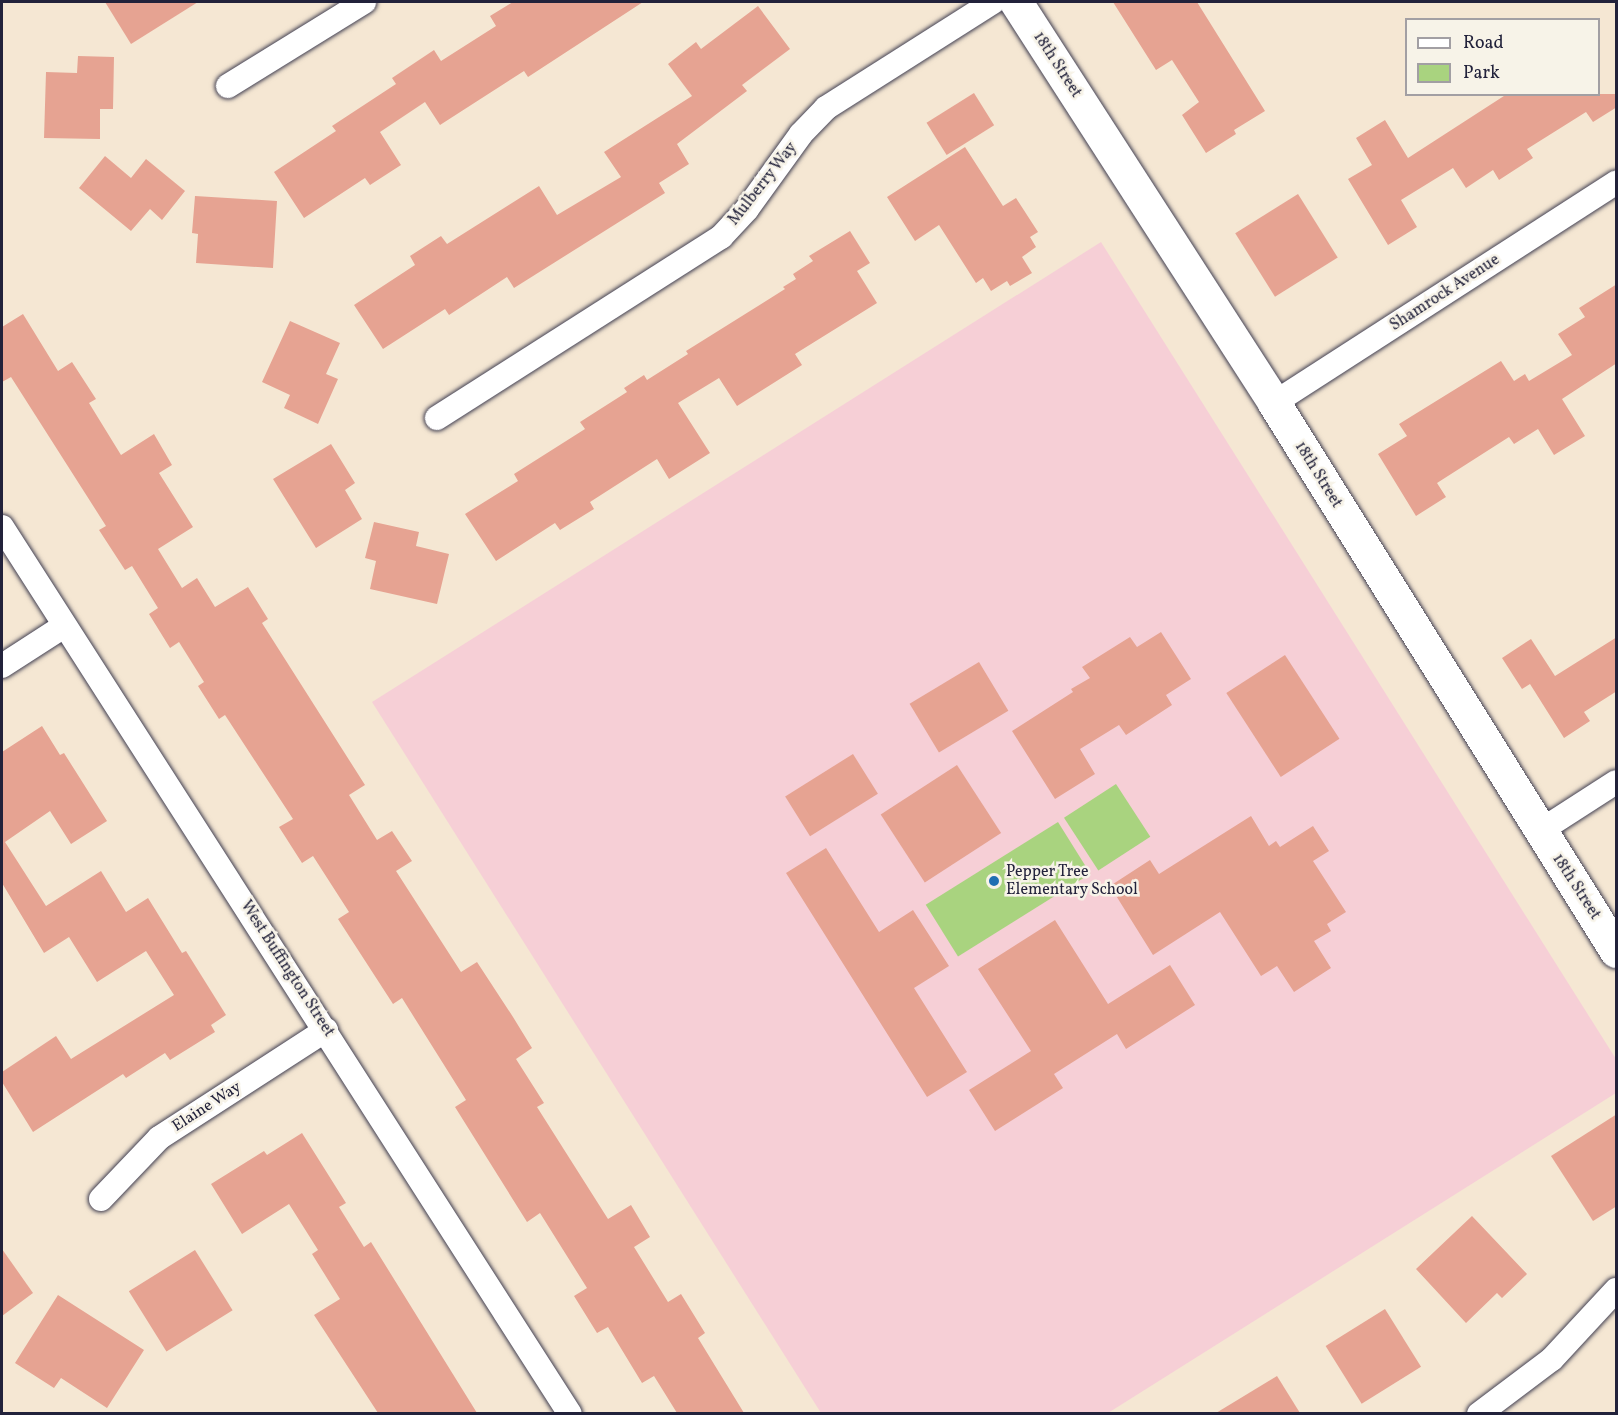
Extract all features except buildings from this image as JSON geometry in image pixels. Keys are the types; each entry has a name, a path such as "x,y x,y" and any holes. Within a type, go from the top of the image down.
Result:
{"main road":[{"name":"18th Street","path":"1016,2 1274,403 1617,951"}],"street":[{"path":"228,86 364,2"},
{"name":"Mulberry Way","path":"438,418 721,237 747,209 801,134 826,108 993,2"},
{"name":"Shamrock Avenue","path":"1274,403 1617,183"},
{"name":"West Buffington Street","path":"2,527 570,1413"},
{"path":"2,666 64,626"},
{"path":"1540,831 1617,782"},
{"name":"Elaine Way","path":"101,1199 159,1138 326,1030"},
{"path":"1479,1413 1552,1359 1617,1290"}],"shaded area":[{"name":"Pepper Tree Elementary School","path":"1101,242 1616,1059 1616,1093 1108,1413 821,1413 372,702"}],"green space":[{"path":"1116,784 1150,837 1098,871 1064,818"},
{"path":"1058,822 1090,874 958,956 926,905"}],"place":[{"name":"Pepper Tree Elementary School","path":"994,881"}]}
